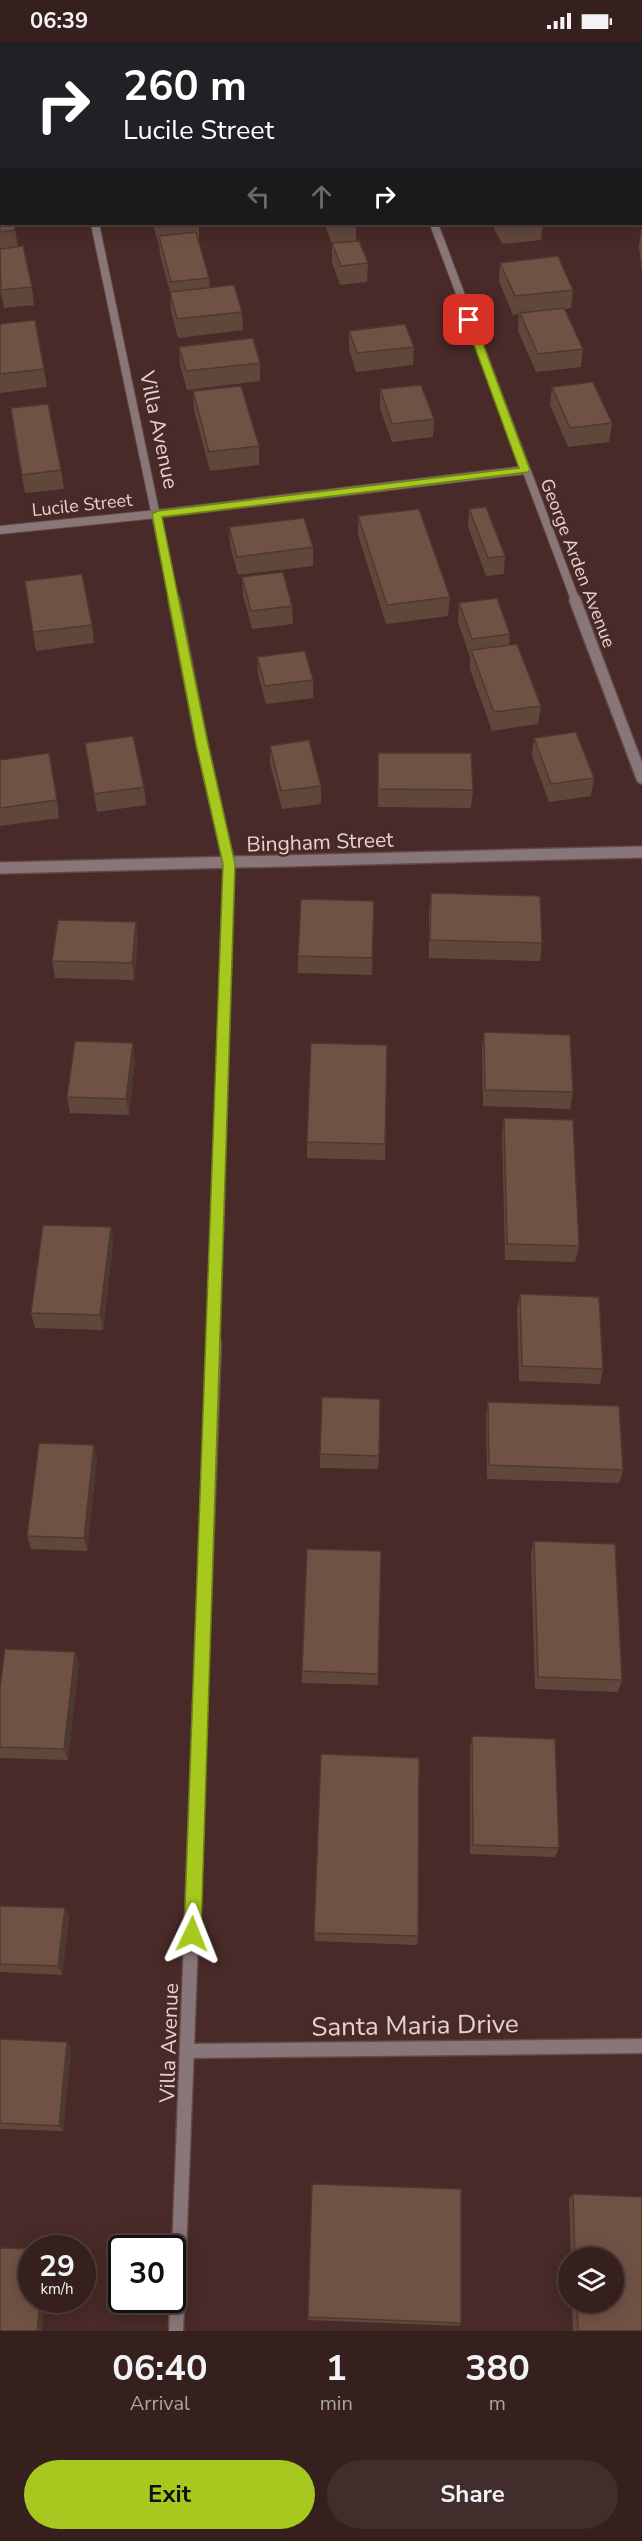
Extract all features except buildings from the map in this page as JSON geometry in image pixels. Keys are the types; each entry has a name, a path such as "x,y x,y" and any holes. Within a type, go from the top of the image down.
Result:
{"street":[{"name":"Villa Avenue","path":"95,225 157,514 202,744 229,864 188,2051 176,2331"},
{"name":"George Arden Avenue","path":"434,225 642,778"},
{"name":"Lucile Street","path":"0,530 157,514 525,470"},
{"name":"Bingham Street","path":"0,868 642,852"},
{"name":"Santa Maria Drive","path":"188,2051 642,2046"}],"route":[{"path":"192,1934 216,1298 229,864 202,744 157,514 525,470 469,320"}]}
